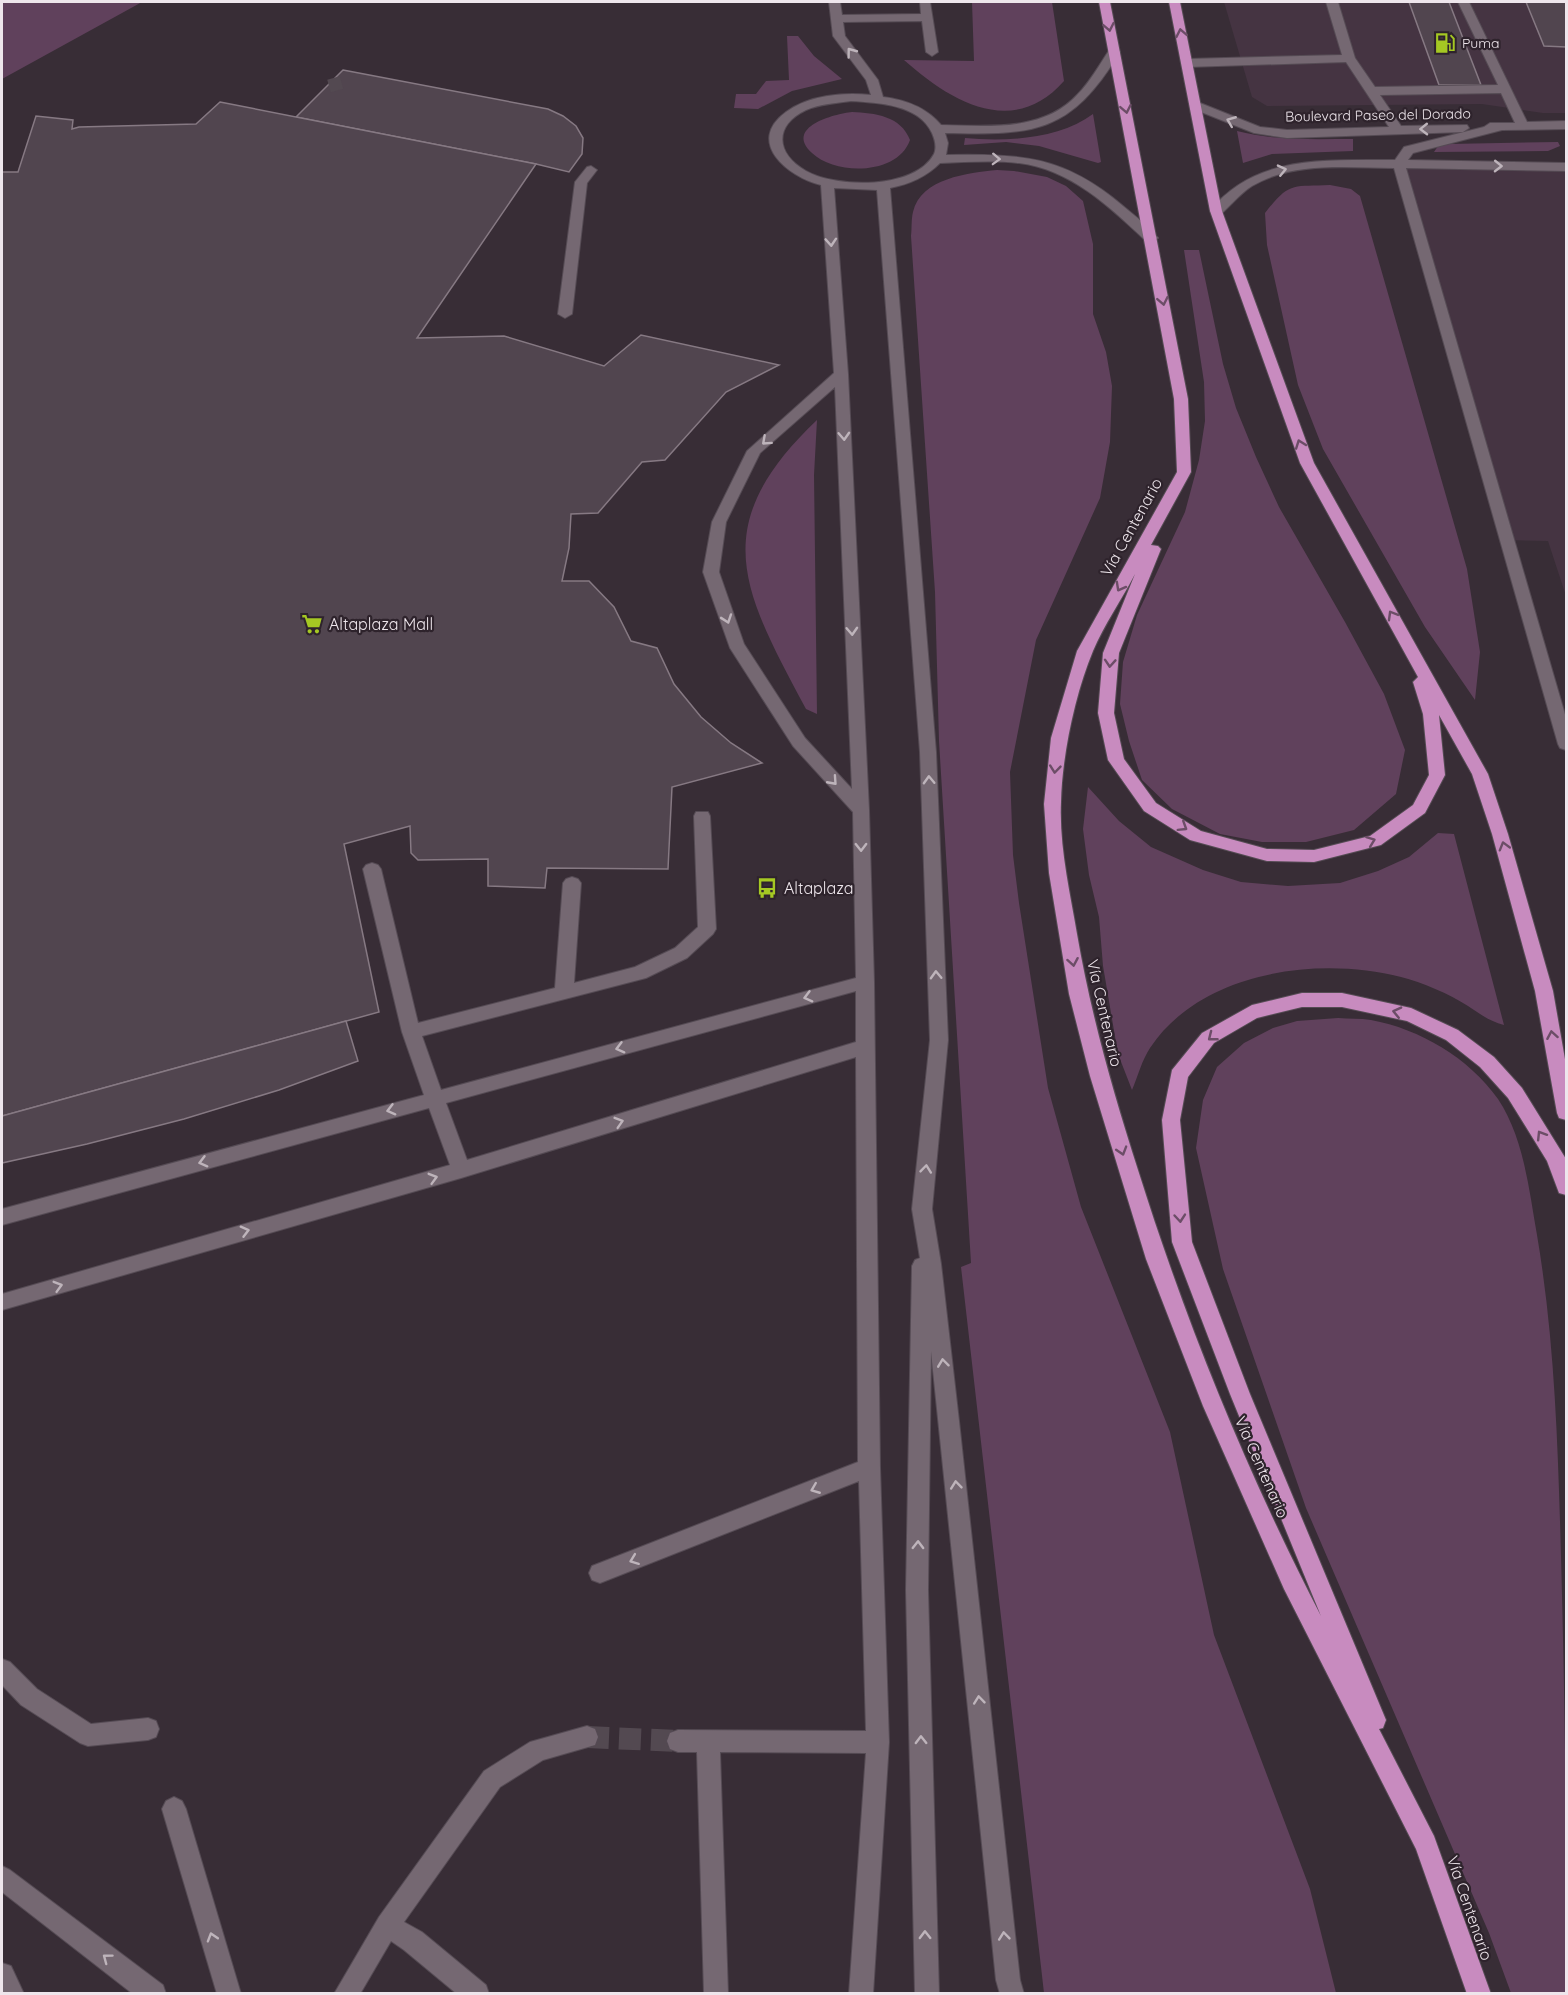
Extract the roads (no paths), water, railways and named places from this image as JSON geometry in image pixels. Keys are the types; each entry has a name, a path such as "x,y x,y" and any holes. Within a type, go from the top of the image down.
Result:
{"highway":[{"name":"Vía Centenario","path":"1104,2 1181,399 1184,472 1085,651 1059,738 1052,804 1058,873 1078,994 1099,1076 1156,1259 1213,1406 1292,1582 1426,1844 1479,1994"},
{"path":"1175,2 1216,211 1307,463 1480,774 1497,824 1544,991 1566,1113"},
{"path":"1184,472 1111,653 1106,713 1116,760 1150,807 1196,836 1267,855 1314,856 1375,841 1419,809 1437,775 1431,714 1408,642"},
{"path":"1426,1844 1240,1394 1182,1242 1171,1120 1179,1075 1208,1038 1252,1012 1302,1000 1342,1000 1411,1015 1452,1035 1487,1062 1515,1093 1556,1159 1566,1187"}],"street":[{"path":"835,2 839,36 872,80 878,99"},
{"path":"925,2 932,52"},
{"path":"1332,2 1349,58 1397,129"},
{"path":"1464,2 1523,126"},
{"path":"837,19 927,17"},
{"path":"939,129 988,130 1027,127 1054,119 1083,98 1100,78 1114,52"},
{"path":"1187,63 1349,58"},
{"path":"1371,91 1505,89"},
{"path":"851,98 878,99 905,105 925,116 939,129 943,144 938,159 926,170 907,180 883,185 855,187 827,183 792,169 780,158 775,147 775,135 783,121 800,109 824,101 851,98"},
{"name":"Boulevard Paseo del Dorado","path":"1195,105 1258,130 1287,134 1566,125"},
{"path":"1501,127 1408,150 1399,164 1566,744"},
{"path":"938,159 1003,159 1044,164 1078,179 1104,196 1151,238"},
{"path":"1216,211 1247,184 1275,171 1304,165 1566,167"},
{"path":"565,314 582,182 591,170"},
{"path":"827,183 841,374 861,810 865,982 869,1467 878,1742 861,1994"},
{"path":"883,185 928,752 939,1040 922,1209 917,1590 927,1994"},
{"path":"841,374 754,451 719,522 711,572 736,644 799,742 861,810"},
{"path":"411,1032 640,973 681,953 707,928 702,816"},
{"path":"372,869 411,1032 460,1170"},
{"path":"564,991 572,883"},
{"path":"2,1217 865,982"},
{"path":"2,1302 460,1170 866,1047"},
{"path":"922,1209 949,1421 1008,1980 1012,1994"},
{"path":"600,1573 869,1467"},
{"path":"2,1671 29,1697 88,1735 148,1729"},
{"path":"346,1994 387,1925 492,1779 538,1750 586,1737"},
{"path":"678,1741 878,1742"},
{"path":"708,1742 710,1863 716,1994"},
{"path":"174,1809 229,1994"},
{"path":"2,1878 154,1994"},
{"path":"387,1925 413,1941 477,1994"},
{"path":"2,1975 12,1994"}],"tunnel":[{"path":"329,86 343,82"},
{"path":"587,1737 678,1741"}],"place":[{"name":"Puma","path":"1445,43"},
{"name":"Altaplaza Mall","path":"312,624"},
{"name":"Altaplaza","path":"767,888"}]}
